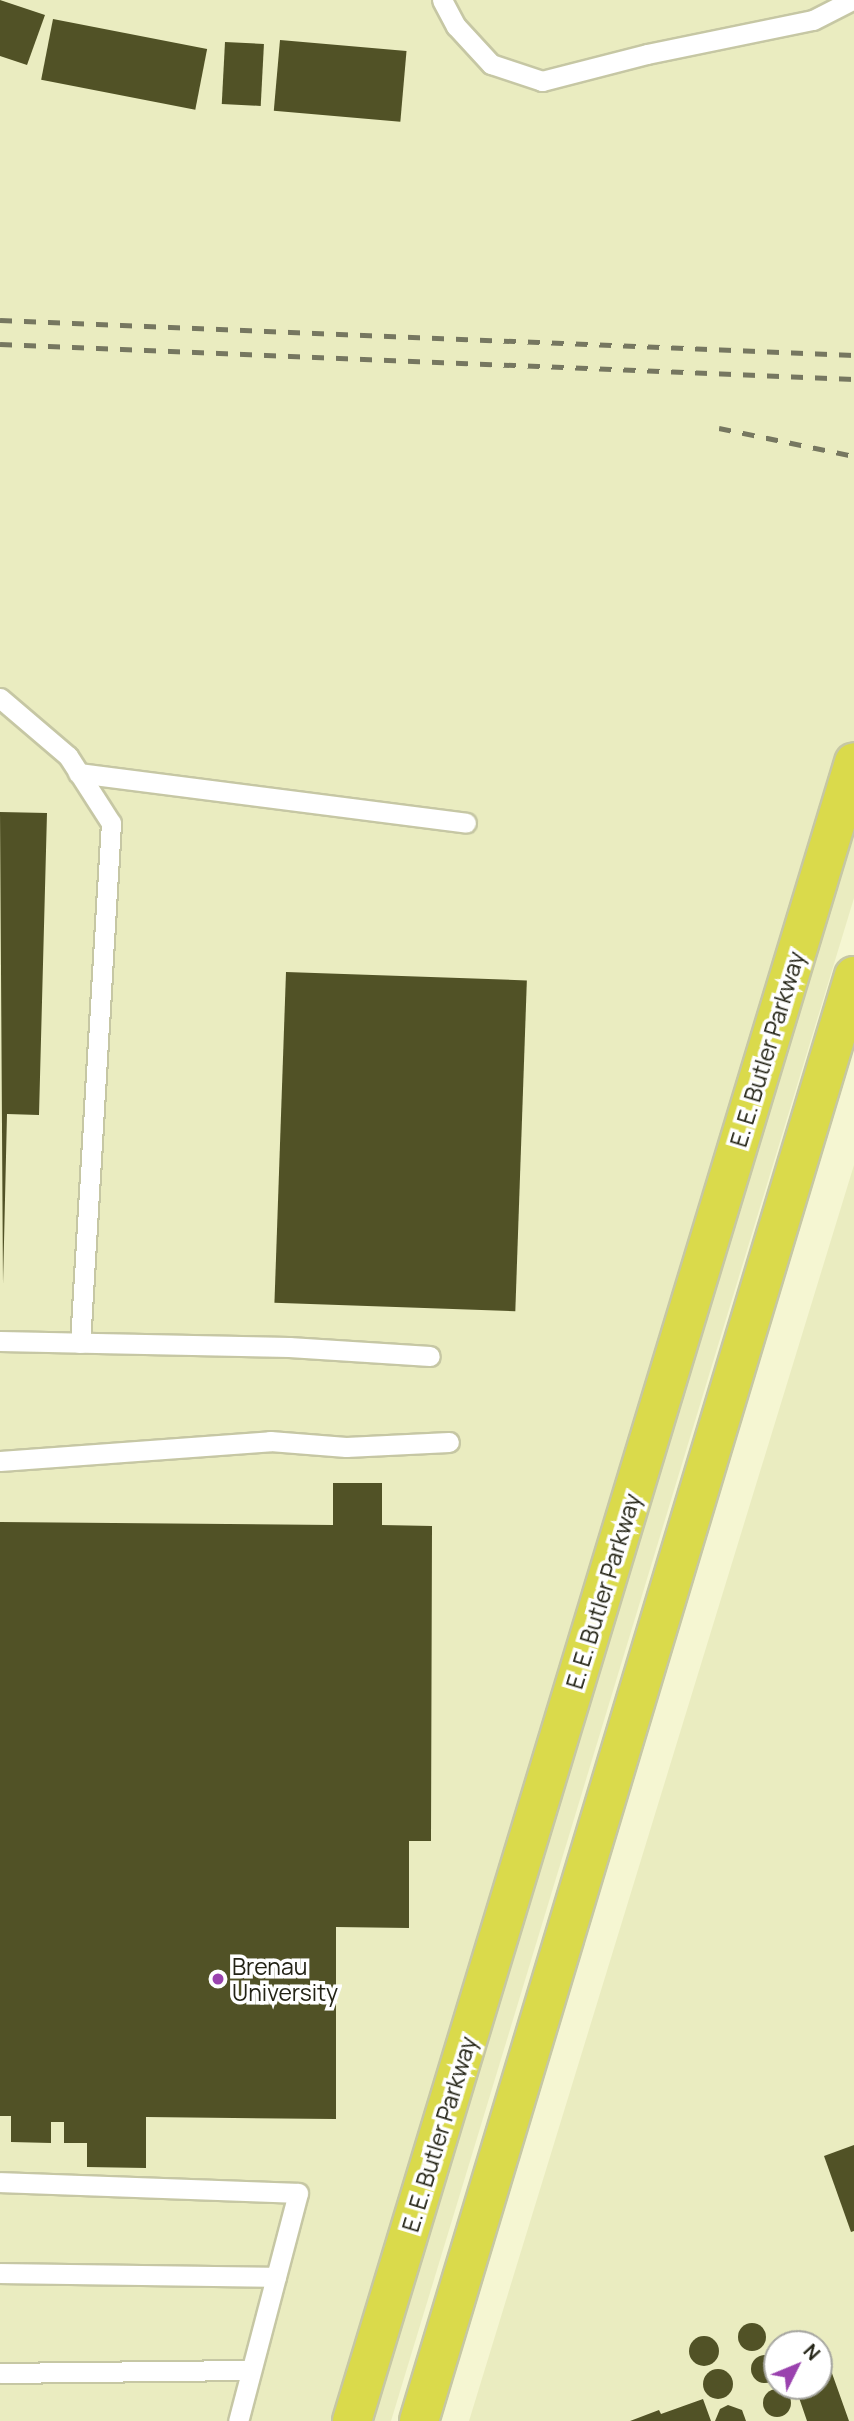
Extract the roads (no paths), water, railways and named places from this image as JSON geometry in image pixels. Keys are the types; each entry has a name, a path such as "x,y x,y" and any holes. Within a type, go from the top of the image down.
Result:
{"highway":[{"name":"E. E. Butler Parkway","path":"352,2421 854,762"},
{"path":"419,2421 854,976"}],"lane":[{"path":"442,0 456,26 491,64 542,81 592,72 647,54 813,20 852,0"},
{"path":"0,698 68,757 110,823 80,1343"},
{"path":"78,773 466,823"},
{"path":"0,1342 289,1347 430,1356"},
{"path":"0,1461 270,1441 346,1447 449,1442"},
{"path":"0,2182 298,2193 238,2421"},
{"path":"0,2273 276,2277"},
{"path":"0,2372 251,2370"}],"railway":[{"path":"0,320 854,355"},
{"path":"0,344 854,379"},
{"path":"719,428 854,456"}],"place":[{"name":"Brenau University","path":"218,1979"}]}
